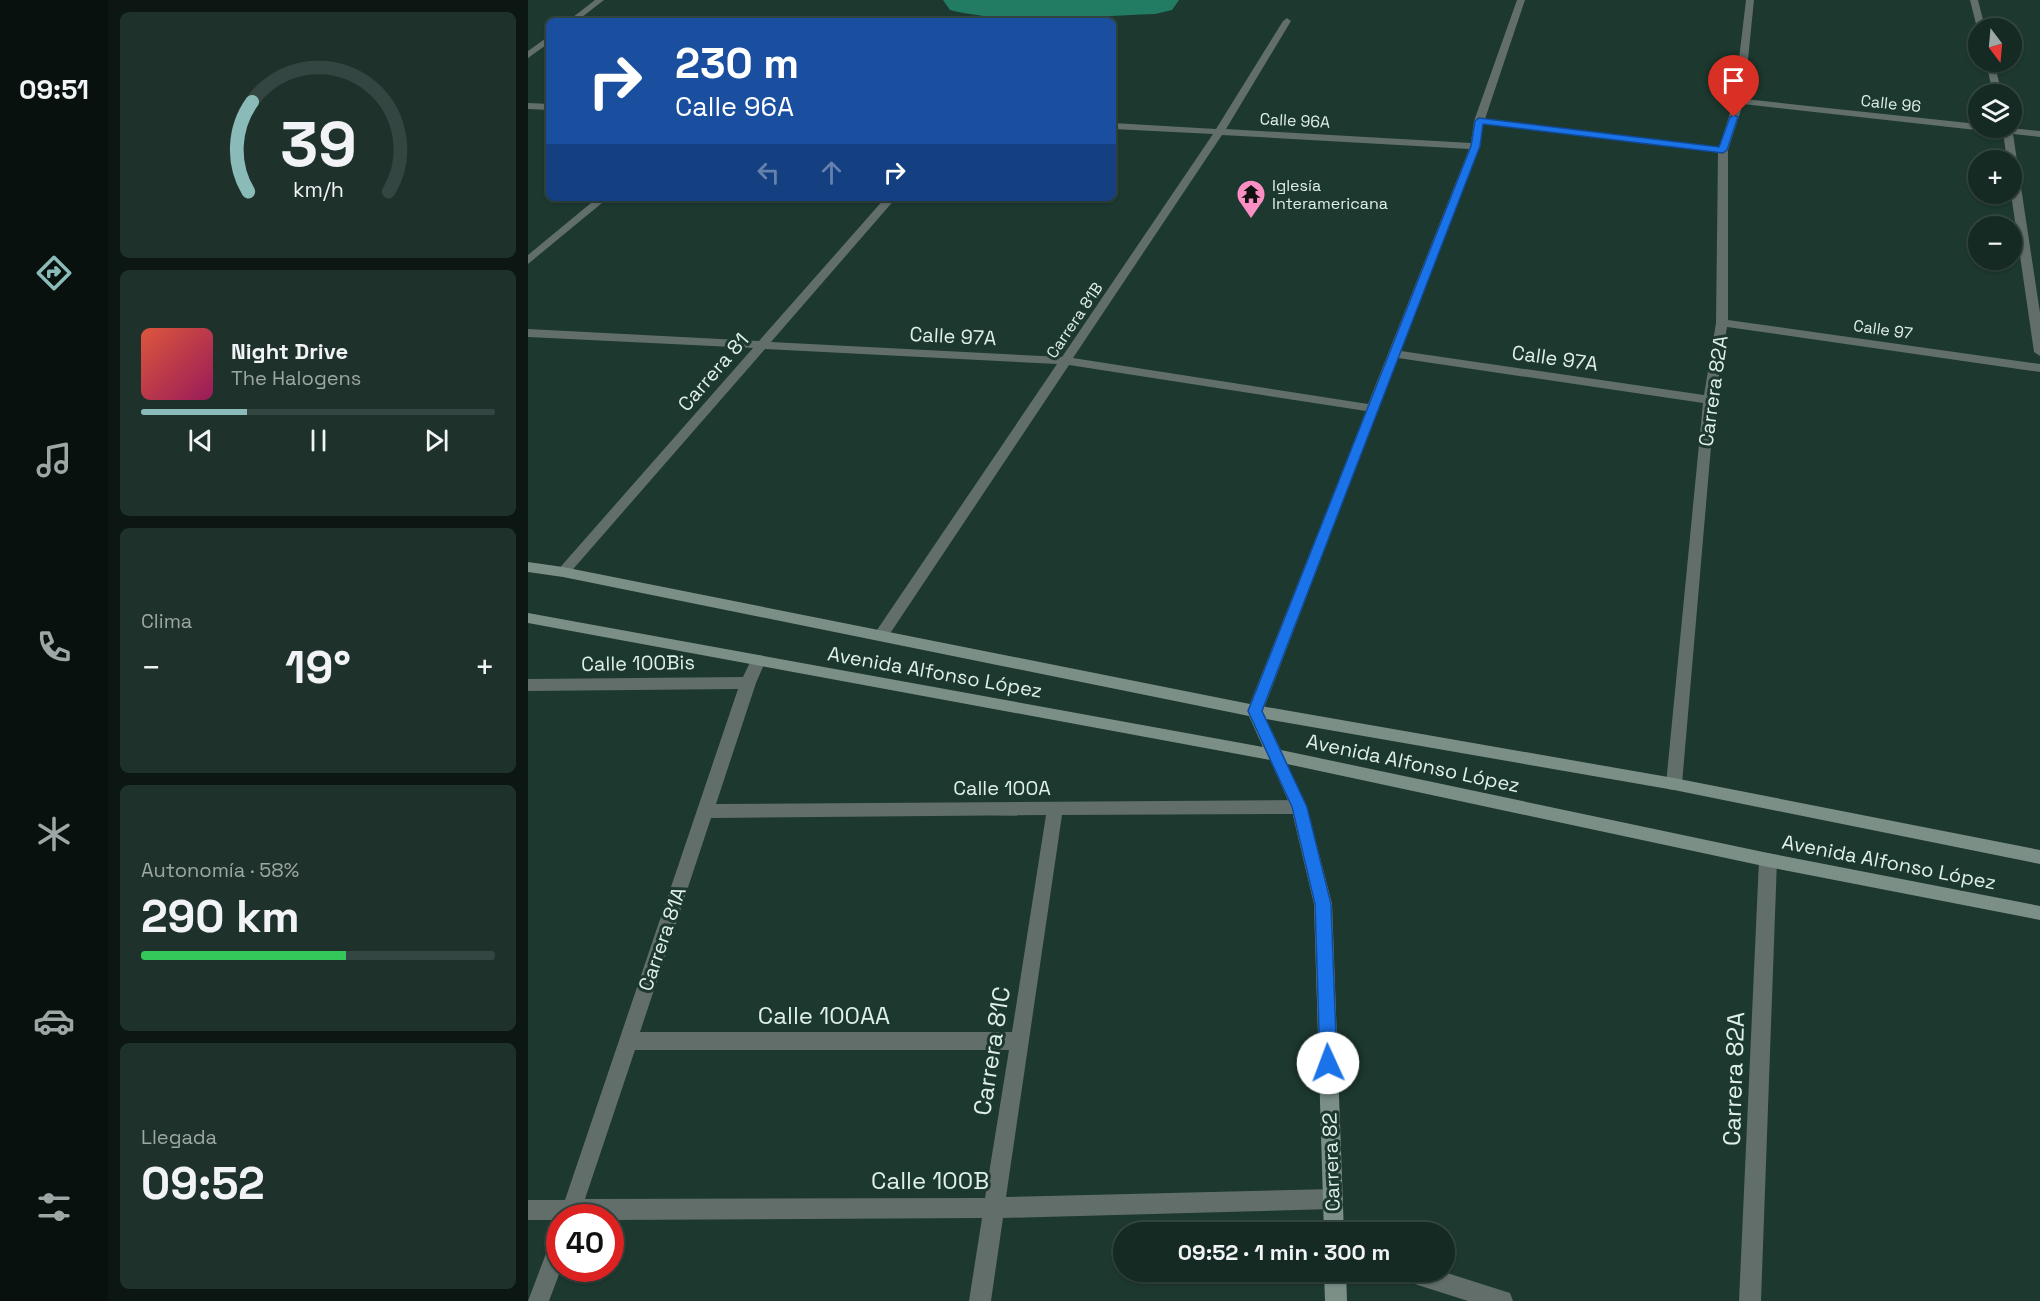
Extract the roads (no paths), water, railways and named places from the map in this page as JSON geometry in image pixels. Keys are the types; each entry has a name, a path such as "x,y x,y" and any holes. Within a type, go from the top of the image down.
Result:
{"street":[{"path":"576,18 600,0"},
{"path":"1255,711 1475,146 1479,121 1521,0"},
{"name":"Carrera 82A","path":"1674,784 1709,400 1722,323 1723,150 1739,101 1750,0"},
{"path":"1974,0 1978,18"},
{"name":"Carrera 81B","path":"882,634 1220,130 1287,21"},
{"path":"528,55 546,41"},
{"name":"Calle 96","path":"1739,101 1968,125"},
{"path":"528,106 546,106"},
{"path":"1479,121 1723,150"},
{"name":"Calle 96A","path":"1116,126 1220,130 1475,146"},
{"name":"Calle 96","path":"2022,131 2040,134"},
{"path":"2008,138 2040,352"},
{"path":"528,261 599,201"},
{"name":"Carrera 81","path":"563,572 888,201"},
{"name":"Calle 97","path":"1722,323 2040,369"},
{"name":"Calle 97A","path":"528,333 1066,361 1373,408"},
{"name":"Calle 97A","path":"1395,354 1709,400"},
{"name":"Avenida Alfonso López","path":"528,567 882,634 1255,711 1674,784 2040,857"},
{"name":"Avenida Alfonso López","path":"528,618 1274,755 1768,860 2040,912"},
{"name":"Carrera 81A","path":"573,1204 748,683 758,660"},
{"name":"Calle 100Bis","path":"528,686 748,683"},
{"name":"Carrera 82","path":"1255,711 1299,807 1323,904 1333,1222"},
{"name":"Calle 100A","path":"705,810 1299,807"},
{"name":"Carrera 81C","path":"980,1301 1055,809"},
{"name":"Carrera 82A","path":"1750,1301 1768,860"},
{"name":"Calle 100AA","path":"628,1041 1020,1041"},
{"name":"Calle 100B","path":"624,1212 994,1208 1332,1199"},
{"name":"Calle 100B","path":"528,1210 546,1211"},
{"path":"538,1301 546,1280"},
{"path":"1335,1282 1336,1301"},
{"path":"1442,1282 1502,1301"}],"waterway":[{"path":"967,0 1016,4 1155,0"}],"place":[{"name":"Iglesía Interamericana","path":"1251,220"}]}
